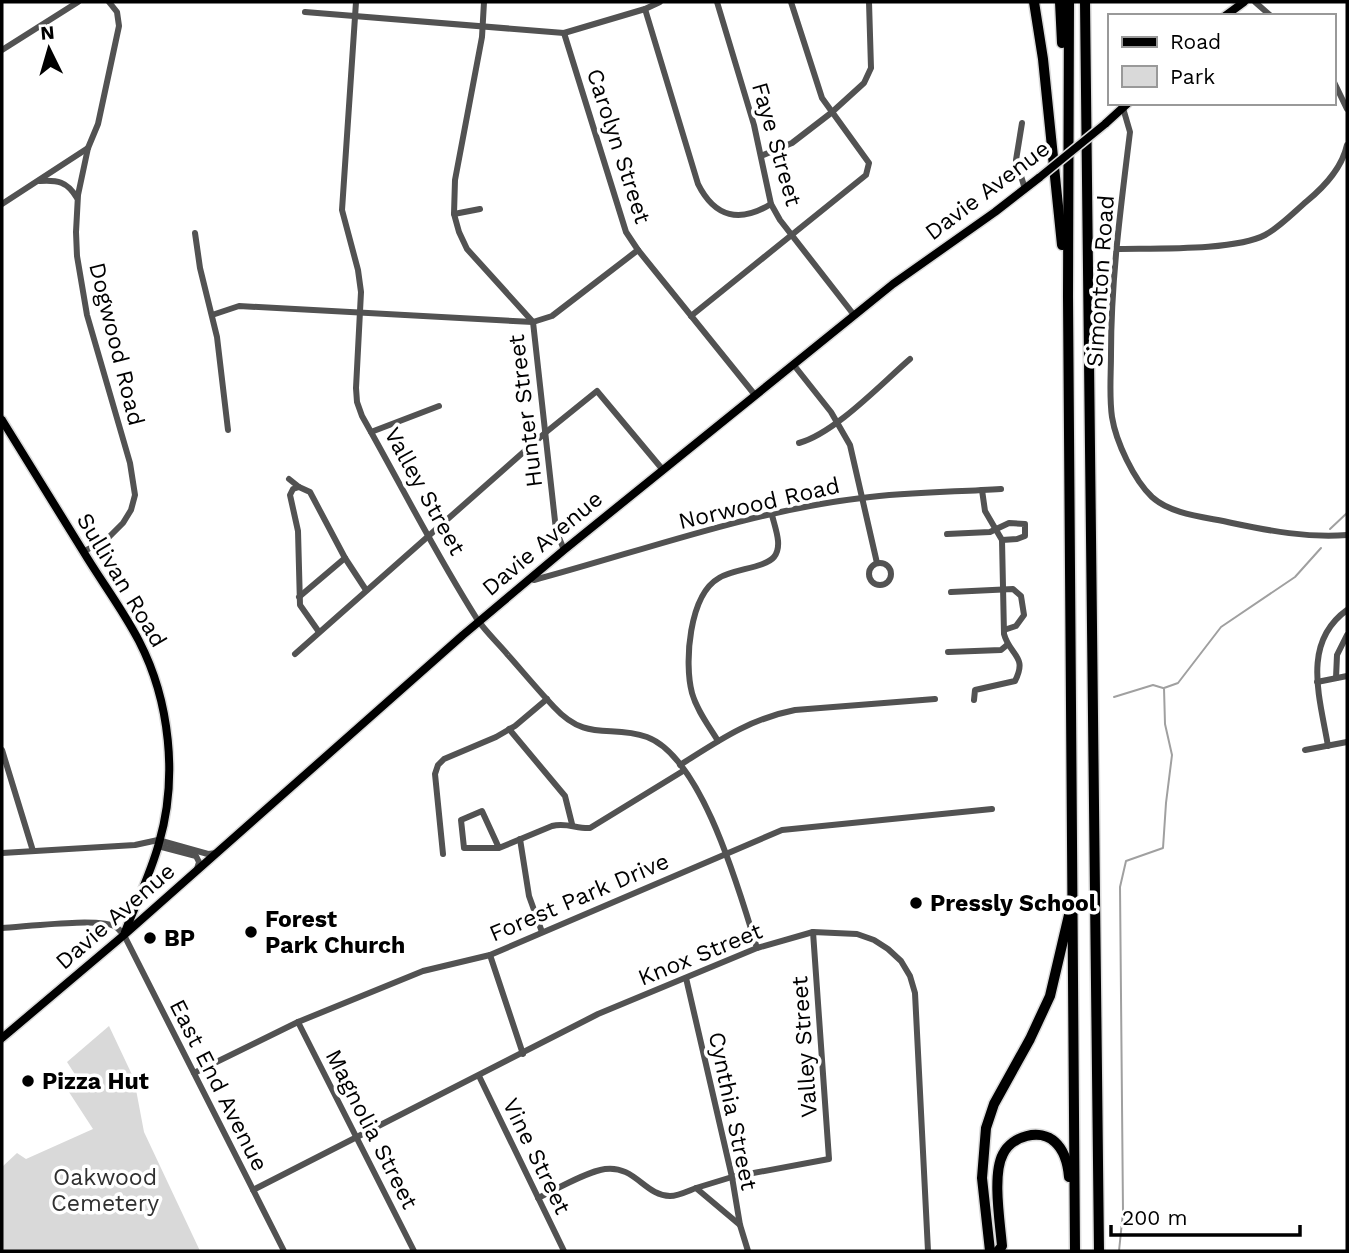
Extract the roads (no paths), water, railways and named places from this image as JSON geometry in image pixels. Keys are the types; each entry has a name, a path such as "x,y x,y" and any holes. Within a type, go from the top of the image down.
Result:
{"highway":[{"path":"1034,2 1043,59 1068,297"},
{"path":"1060,2 1068,136"},
{"path":"1069,2 1068,297 1074,1251"},
{"path":"1085,2 1099,1251"},
{"path":"1086,60 1091,2"},
{"path":"990,1251 982,1178 986,1128 994,1104 1050,996 1061,943 1073,905"},
{"path":"1098,1135 1105,1251"},
{"path":"998,1251 1002,1246 998,1182 1001,1158 1013,1141 1027,1136 1041,1136 1054,1141 1068,1165 1074,1251"}],"main road":[{"path":"1228,14 1244,2"},
{"name":"Davie Avenue","path":"2,1038 124,935 479,621 564,550 854,315 919,264 1025,189 1125,106"},
{"name":"Sullivan Road","path":"2,420 139,642 158,690 165,717 169,772 159,843 124,935"}],"street":[{"path":"2,50 78,2"},
{"name":"Dogwood Road","path":"83,552 98,545 123,523 131,510 135,495 130,463 87,315 77,256 78,199 88,148 98,124 119,26 117,12 109,2"},
{"name":"Valley Street","path":"356,2 342,210 361,292 356,395 362,416 479,621 547,699 568,719 582,727 598,732 631,733 647,737 674,756 714,822 757,948"},
{"name":"Hunter Street","path":"484,2 482,37 455,180 454,214 467,249 533,323 556,530 564,550"},
{"path":"305,12 564,33 660,2"},
{"name":"Faye Street","path":"717,2 751,113 771,204 854,315"},
{"path":"691,316 866,175 869,163 831,113 817,87 791,2"},
{"path":"761,156 792,143 864,83 871,68 869,2"},
{"path":"1255,2 1269,14"},
{"path":"645,9 698,184 705,197 715,208 728,214 756,212 771,204"},
{"name":"Carolyn Street","path":"564,33 626,232 755,395"},
{"path":"1335,84 1347,109"},
{"name":"Simonton Road","path":"1125,106 1130,132 1111,302 1112,417 1124,453 1151,496 1164,506 1266,530 1300,535 1347,534"},
{"path":"1022,122 1016,160 1025,189"},
{"path":"1115,249 1241,244 1263,236 1316,194 1334,173 1345,155 1347,145"},
{"path":"2,204 88,148"},
{"path":"38,181 54,180 64,183 71,187 78,199"},
{"path":"454,214 480,209"},
{"path":"195,233 200,268 212,315 229,430"},
{"path":"212,315 239,306 533,323 552,316 638,250"},
{"path":"799,443 814,439 910,359"},
{"path":"793,364 837,421 850,445 877,563"},
{"path":"295,654 545,433 597,391 663,470"},
{"path":"371,432 439,407"},
{"path":"289,479 310,492 345,558 366,590"},
{"path":"299,487 293,489 290,495 298,531 299,597 303,612 320,632"},
{"name":"Norwood Road","path":"532,577 534,580 713,529 862,498 1001,489"},
{"path":"974,700 975,690 1015,681 1022,666 1019,658 1007,645 1004,630 1002,540 985,511 982,490"},
{"path":"718,741 696,704 690,681 693,617 703,593 711,583 731,572 773,559 779,543 772,515"},
{"path":"947,534 990,533 1009,523 1025,524 1026,536 1017,540 1002,540"},
{"path":"299,597 345,558"},
{"path":"951,592 1013,589 1021,596 1024,615 1016,625 1004,630"},
{"path":"1328,746 1317,682 1318,652 1326,632 1347,610"},
{"path":"1336,678 1337,655 1347,635"},
{"path":"948,652 1001,650 1007,645"},
{"path":"1317,682 1347,676"},
{"path":"443,854 435,774 438,765 444,759 509,729 547,699"},
{"path":"499,848 482,811 461,820 464,848 499,848 552,825 572,824 590,828 750,722 795,710 935,699"},
{"path":"509,729 565,796 572,824"},
{"path":"1305,750 1347,742"},
{"path":"2,750 33,851"},
{"name":"Forest Park Drive","path":"194,1073 298,1022 423,971 490,955 782,830 992,809"},
{"path":"520,839 529,896 542,932"},
{"path":"159,843 196,856 199,862 196,872"},
{"path":"2,853 159,843 208,854 218,853"},
{"path":"135,845 148,849 152,861"},
{"path":"2,928 107,924 124,935"},
{"name":"Valley Street","path":"732,1177 829,1160 813,932"},
{"name":"Knox Street","path":"253,1190 598,1014 757,948 813,932 848,933 874,940 890,950 910,976 915,993 928,1251"},
{"name":"East End Avenue","path":"124,935 284,1251"},
{"path":"490,955 523,1054"},
{"name":"Cynthia Street","path":"686,978 732,1177 740,1226 748,1251"},
{"name":"Magnolia Street","path":"298,1022 414,1251"},
{"name":"Vine Street","path":"479,1076 564,1251"},
{"path":"538,1198 603,1169 619,1169 668,1196 732,1177"},
{"path":"696,1188 740,1226"}],"waterway":[{"path":"1330,529 1347,513"},
{"path":"1119,1251 1123,1212 1120,887 1126,861 1163,848 1172,755 1165,724 1164,688 1178,683 1221,627 1295,577 1321,548"},
{"path":"1114,697 1153,685 1163,688"}],"place":[{"name":"Pressly School","path":"916,903"},
{"name":"Forest Park Church","path":"251,932"},
{"name":"BP","path":"150,938"},
{"name":"Pizza Hut","path":"28,1081"}],"park label":[{"name":"Oakwood Cemetery","path":"105,1190"}]}
